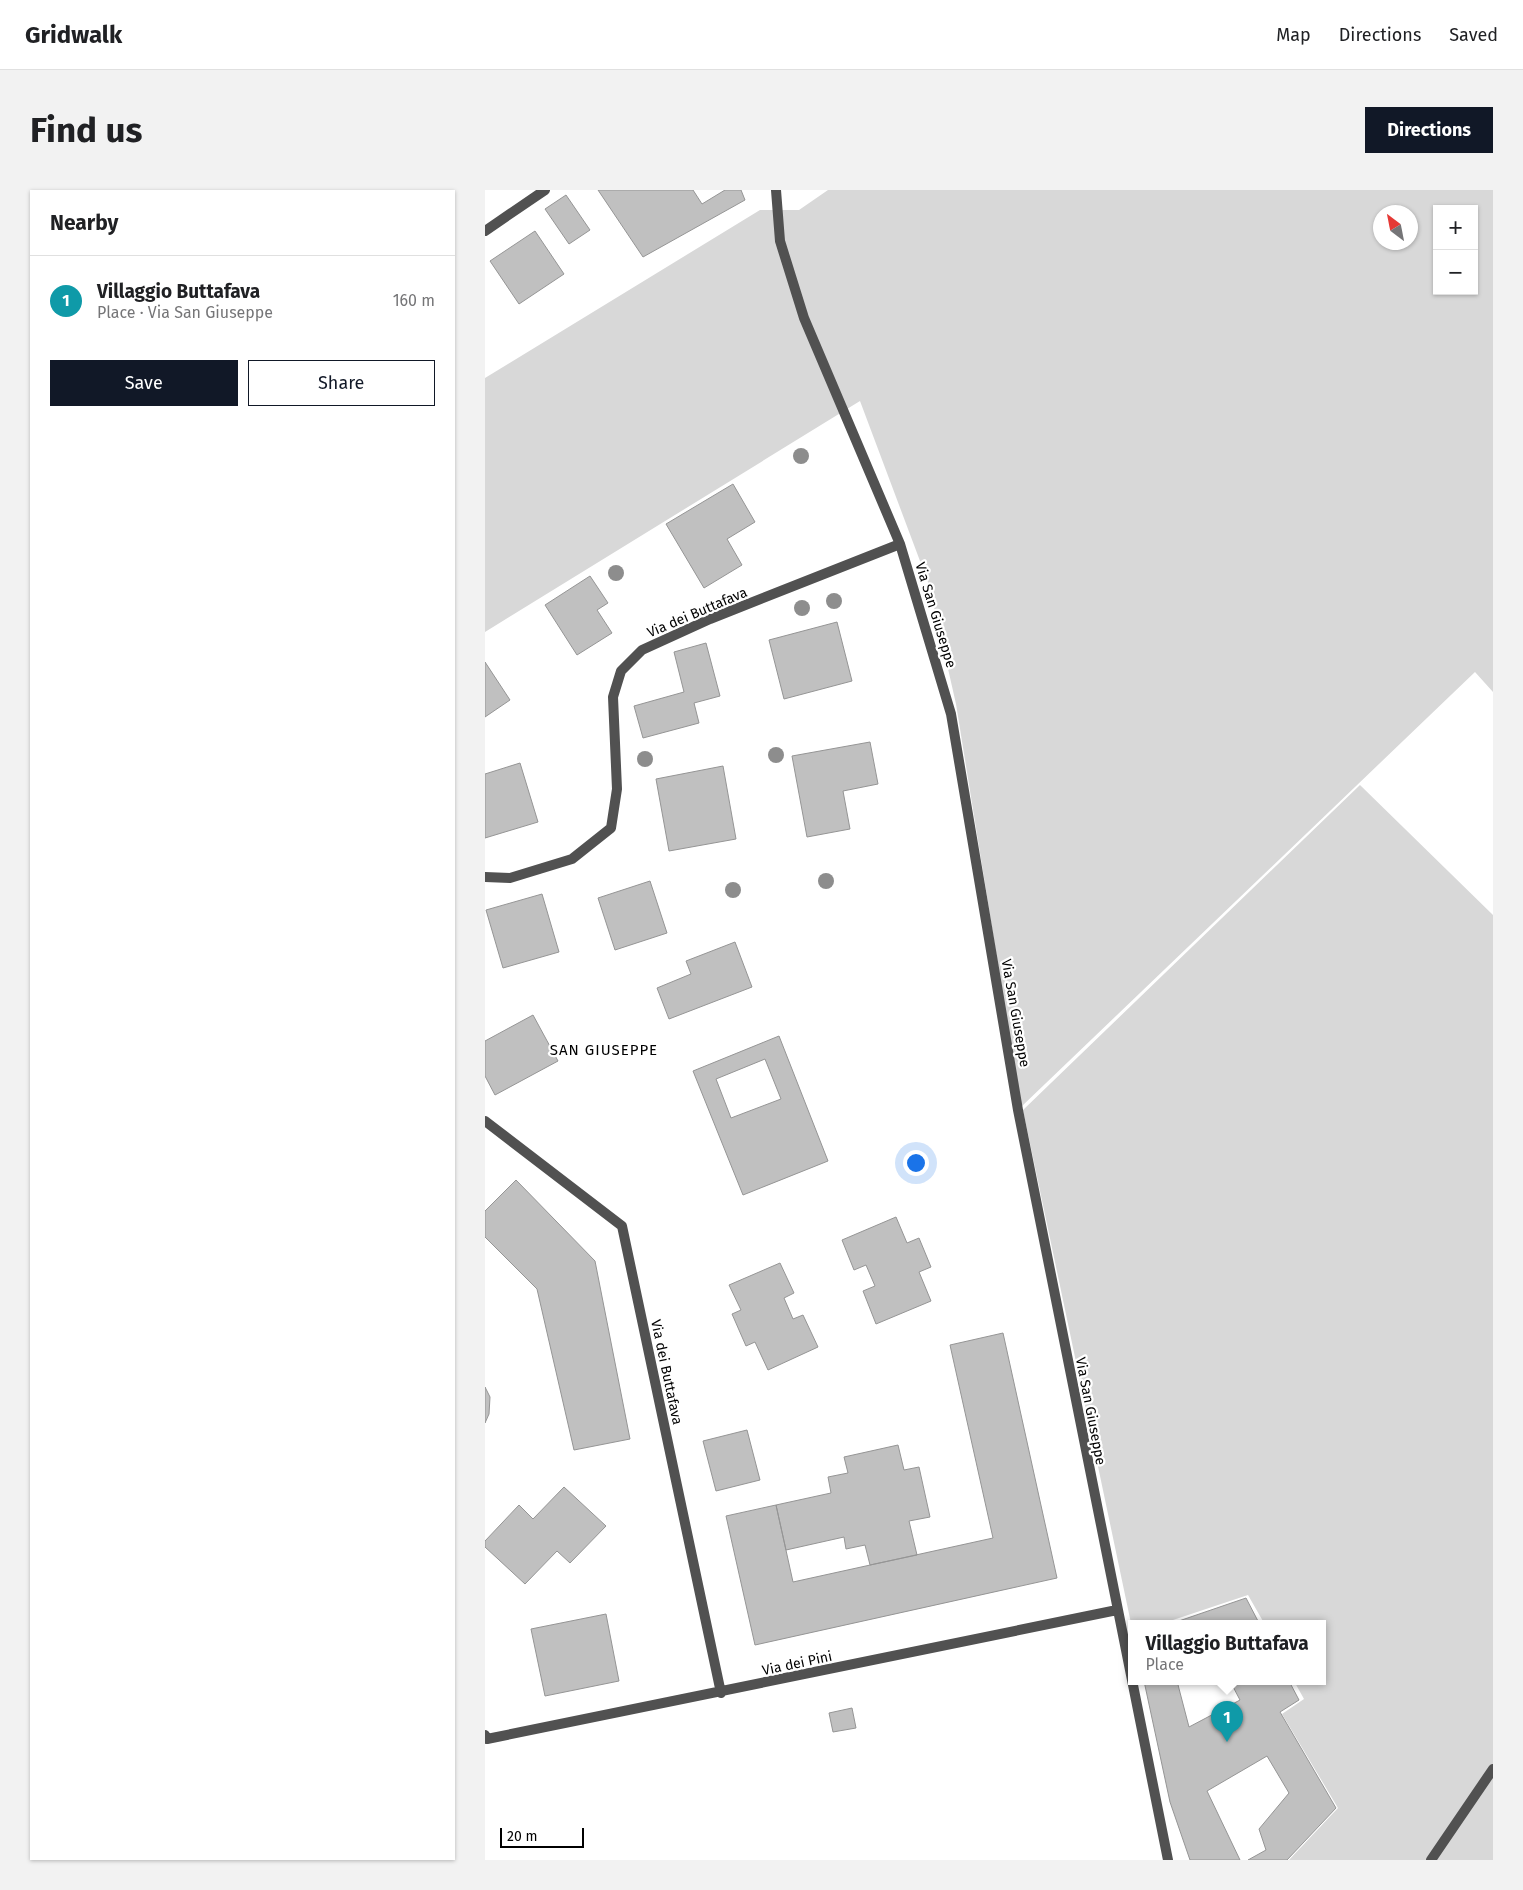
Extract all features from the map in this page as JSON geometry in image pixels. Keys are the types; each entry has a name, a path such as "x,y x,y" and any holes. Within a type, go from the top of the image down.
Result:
{"street":[{"path":"485,230 545,190"},
{"name":"Via San Giuseppe","path":"776,190 780,242 804,318 900,544 951,714 1018,1110 1128,1664"},
{"name":"Via dei Buttafava","path":"485,877 510,878 572,859 611,828 617,789 613,697 621,671 642,650 710,619 900,544"},
{"name":"Via dei Buttafava","path":"485,1121 622,1226 721,1693"},
{"name":"Via dei Pini","path":"485,1735 487,1739 721,1693 1117,1610"},
{"name":"Via San Giuseppe","path":"1132,1685 1168,1860"},
{"path":"1431,1860 1493,1769"}],"shaded area":[{"path":"828,190 1493,190 1493,692 1475,672 1021,1107 956,704 929,585 860,401 485,632 485,378 760,210 799,210"},
{"path":"1360,785 1493,915 1493,1860 1289,1860 1338,1808 1282,1714 1304,1699 1296,1685 1326,1685 1326,1620 1262,1620 1248,1595 1173,1620 1130,1620 1023,1110"}],"building":[{"path":"598,190 693,190 702,204 725,190 741,190 745,200 643,257"},
{"path":"566,195 590,230 569,244 545,209"},
{"path":"535,231 564,274 519,304 490,261"},
{"path":"733,484 755,522 727,539 742,565 704,588 666,524"},
{"path":"590,576 608,603 597,610 612,633 577,655 545,605"},
{"path":"837,622 852,681 784,699 769,640"},
{"path":"706,643 720,696 694,703 699,723 643,738 634,706 684,692 674,652"},
{"path":"485,662 510,700 485,717"},
{"path":"870,742 878,784 843,791 850,829 807,837 792,756"},
{"path":"520,763 538,822 485,838 485,774"},
{"path":"723,766 736,839 669,851 656,779"},
{"path":"650,881 667,933 615,950 598,898"},
{"path":"542,894 559,952 503,968 486,910"},
{"path":"735,942 752,987 669,1019 657,988 691,974 686,961"},
{"path":"533,1015 558,1061 495,1095 485,1076 485,1041"},
{"path":"779,1036 828,1161 743,1195 693,1071","holes":["765,1059 781,1099 731,1118 716,1079"]},
{"path":"516,1180 595,1261 630,1439 574,1450 537,1289 485,1237 485,1211"},
{"path":"896,1217 907,1243 919,1238 931,1267 919,1272 931,1301 876,1324 863,1291 875,1286 866,1265 854,1270 842,1240"},
{"path":"780,1263 794,1293 784,1298 793,1319 803,1315 818,1347 768,1370 755,1342 746,1346 732,1314 741,1310 729,1285"},
{"path":"1003,1333 1057,1578 755,1645 726,1516 776,1505 793,1582 993,1538 950,1345"},
{"path":"485,1387 490,1397 489,1414 485,1423"},
{"path":"747,1430 760,1480 716,1491 703,1441"},
{"path":"898,1445 904,1470 919,1467 930,1517 909,1521 917,1555 870,1565 865,1545 846,1549 844,1537 786,1550 776,1505 831,1493 828,1477 848,1473 844,1457"},
{"path":"564,1487 606,1526 570,1563 557,1551 525,1584 485,1547 485,1541 519,1505 533,1519"},
{"path":"1246,1598 1257,1620 1182,1620"},
{"path":"606,1614 619,1681 545,1696 531,1629"},
{"path":"1145,1685 1178,1685 1189,1727 1240,1700 1232,1685 1291,1685 1299,1700 1280,1712 1336,1808 1287,1860 1248,1860 1266,1850 1259,1829 1289,1793 1267,1756 1207,1791 1240,1860 1190,1860 1170,1802"},
{"path":"852,1708 856,1728 833,1732 829,1713"}],"place":[{"name":"Villaggio Buttafava","path":"1227,1742"}],"district":[{"name":"SAN GIUSEPPE","path":"604,1050"}]}
